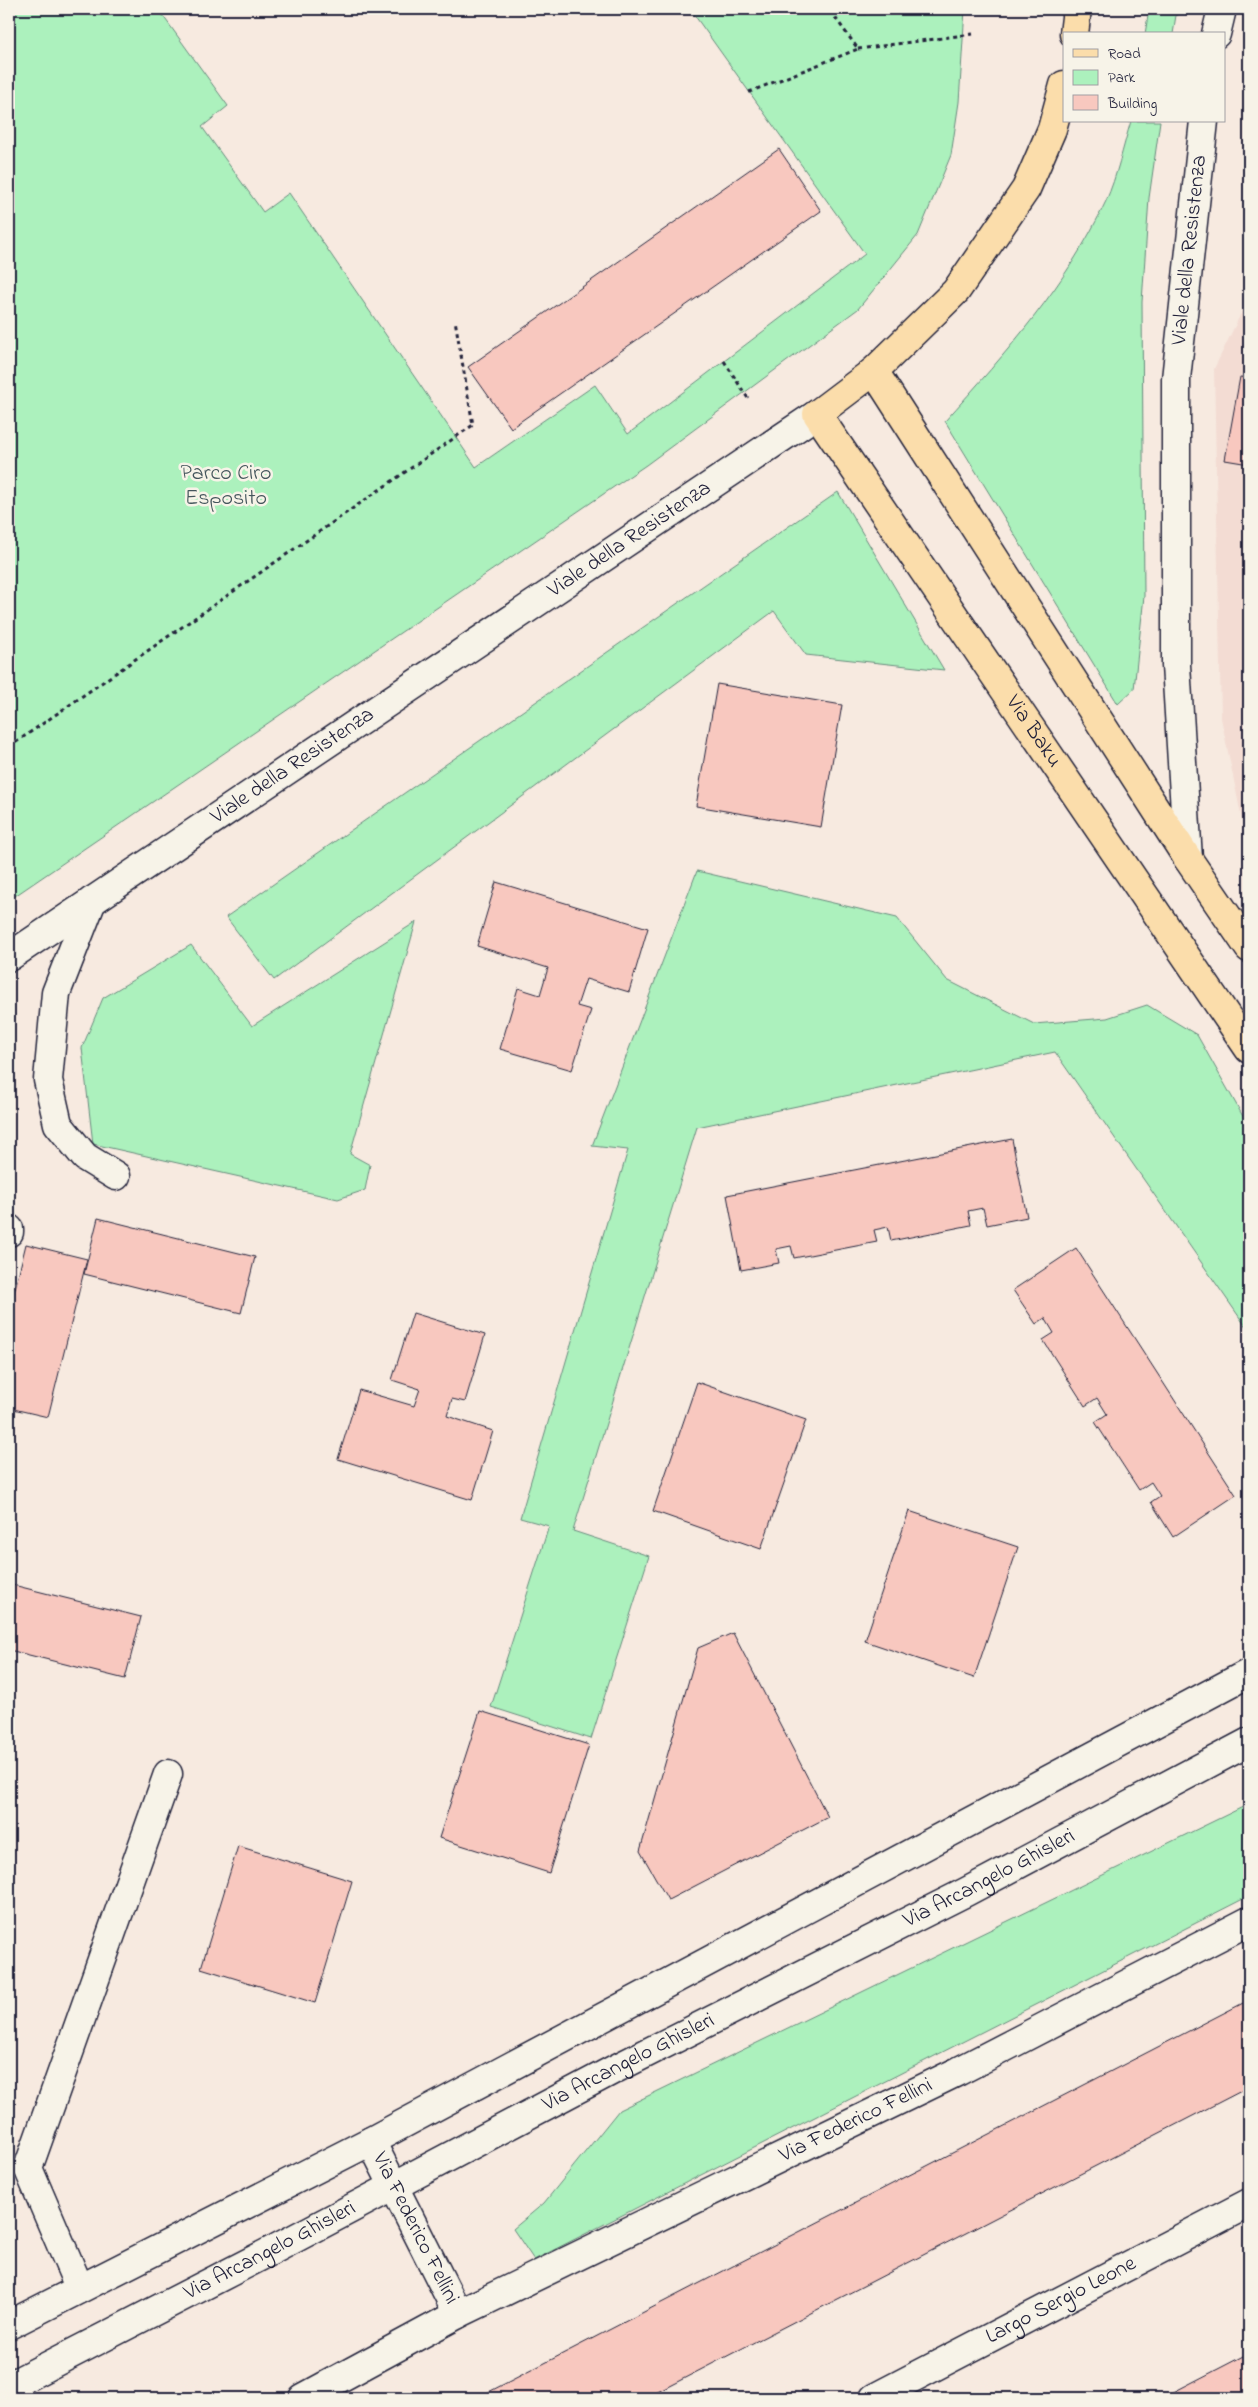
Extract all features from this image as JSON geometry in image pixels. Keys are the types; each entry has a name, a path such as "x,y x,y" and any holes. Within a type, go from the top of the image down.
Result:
{"main road":[{"path":"1074,32 1077,9"},
{"name":"Viale della Resistenza","path":"817,414 874,371 956,291 1026,188 1052,129 1063,90"},
{"path":"874,371 1188,859 1249,948"},
{"name":"Via Baku","path":"817,414 1249,1049"}],"street":[{"path":"1216,32 1222,9"},
{"name":"Viale della Resistenza","path":"1188,859 1176,665 1176,379 1204,122"},
{"name":"Viale della Resistenza","path":"9,957 817,414"},
{"path":"92,901 56,993 48,1080 58,1124 85,1157 116,1176"},
{"path":"9,2324 371,2141 1249,1672"},
{"name":"Via Arcangelo Ghisleri","path":"9,2386 615,2069 966,1892 1249,1742"},
{"path":"79,2287 28,2168 168,1774"},
{"name":"Via Federico Fellini","path":"303,2398 458,2314 958,2071 1249,1921"},
{"name":"Via Federico Fellini","path":"371,2141 458,2314"},
{"name":"Largo Sergio Leone","path":"874,2398 1249,2203"}],"path":[{"path":"829,9 858,48"},
{"path":"749,92 858,48 973,34"},
{"path":"9,747 473,425 455,320"},
{"path":"724,361 749,400"}],"shaded area":[{"path":"1249,297 1249,838 1246,839 1221,718 1214,369"}],"green space":[{"name":"Parco Ciro Esposito","path":"9,9 158,9 228,106 202,127 263,212 289,193 476,467 595,385 628,434 865,254 690,9 965,9 959,102 951,155 918,235 858,309 646,465 9,900"},
{"path":"1149,9 1177,9 1173,32 1145,32"},
{"path":"1131,122 1160,122 1149,198 1142,302 1144,596 1134,689 1118,704 945,421 1012,344 1054,290 1090,232 1106,201 1117,172"},
{"path":"838,492 944,670 806,655 774,611 274,980 226,917"},
{"path":"697,871 897,918 947,980 1034,1024 1107,1018 1147,1005 1197,1035 1249,1127 1249,1331 1055,1052 697,1127 573,1531 649,1556 591,1739 491,1707 549,1526 520,1518 628,1150 592,1146"},
{"path":"416,922 350,1154 370,1165 365,1190 338,1199 93,1144 82,1048 103,998 191,945 252,1026"},
{"path":"1249,1804 1249,1896 534,2260 513,2229 544,2203 619,2110"}],"building":[{"path":"779,149 821,211 511,428 468,367"},
{"path":"1240,377 1249,378 1249,464 1225,460"},
{"path":"717,684 842,705 821,827 696,806"},
{"path":"496,882 648,928 629,992 586,979 577,1006 591,1010 572,1070 500,1049 518,988 540,995 548,968 477,946"},
{"path":"1012,1139 1027,1217 987,1225 983,1208 968,1211 971,1225 891,1241 888,1227 874,1230 877,1242 794,1258 791,1246 776,1249 779,1263 741,1270 727,1195"},
{"path":"98,1218 255,1257 241,1313 84,1274"},
{"path":"26,1244 87,1259 48,1417 9,1408 9,1313"},
{"path":"1076,1248 1236,1495 1173,1537 1151,1502 1160,1496 1151,1482 1139,1490 1095,1422 1107,1414 1097,1398 1085,1406 1043,1340 1054,1333 1045,1318 1036,1324 1013,1290"},
{"path":"413,1313 485,1335 465,1402 452,1399 447,1416 493,1431 472,1500 338,1459 359,1390 414,1406 420,1389 392,1380"},
{"path":"697,1382 806,1420 761,1549 653,1511"},
{"path":"909,1511 1018,1547 974,1678 865,1641"},
{"path":"9,1584 141,1617 125,1679 9,1650"},
{"path":"733,1633 828,1817 668,1900 640,1851 698,1648"},
{"path":"480,1711 589,1745 549,1873 439,1838"},
{"path":"238,1846 352,1881 315,2003 201,1968"},
{"path":"1249,2000 1249,2087 646,2398 477,2398"},
{"path":"1249,2353 1249,2398 1162,2398"}]}
